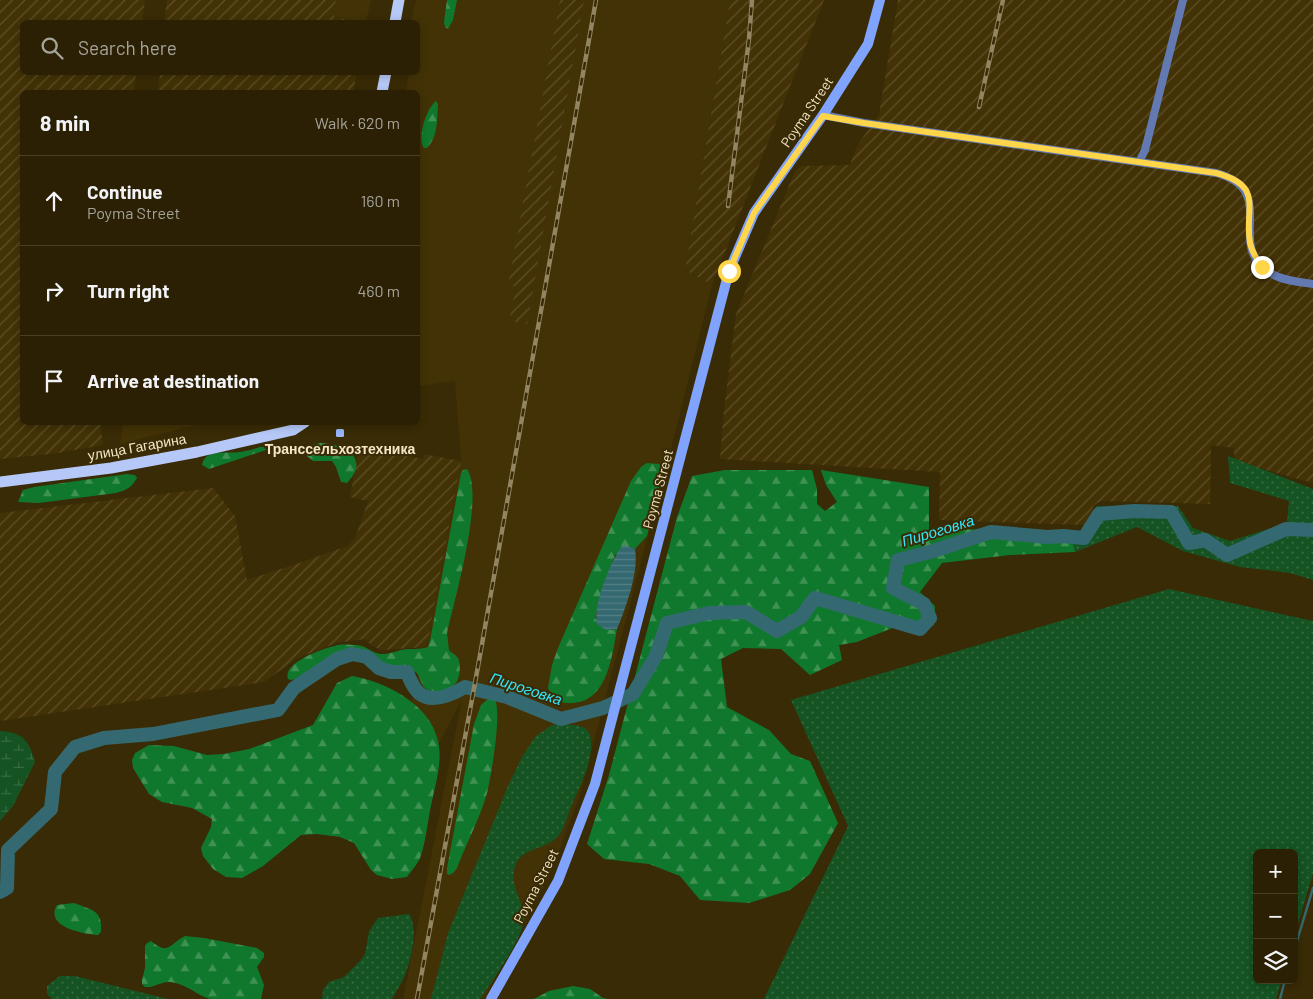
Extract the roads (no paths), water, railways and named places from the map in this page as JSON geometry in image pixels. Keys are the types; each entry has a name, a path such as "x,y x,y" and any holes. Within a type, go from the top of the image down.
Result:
{"main road":[{"path":"395,20 400,0"},
{"name":"Poyma Street","path":"491,999 558,881 595,784 729,271 754,213 823,116 868,44 880,0"},
{"path":"382,90 385,75"},
{"name":"улица Гагарина","path":"0,482 111,468 197,452 293,430 300,425"}],"street":[{"path":"1139,162 1148,140 1183,0"},
{"path":"823,116 1230,176 1240,182 1250,201 1250,245 1262,267 1272,274 1313,284"}],"water":[{"path":"622,546 635,549 636,558 633,579 628,600 617,629 606,630 597,624 597,607 608,572"}],"waterway":[{"name":"Пироговка","path":"0,892 7,888 8,850 51,809 55,772 75,747 104,738 153,734 278,710 294,688 337,659 352,654 367,657 379,668 391,672 407,672 415,689 430,698 442,697 465,687 507,697 561,719 603,708 633,694 656,656 667,623 709,613 746,612 777,631 801,617 815,598 920,629 930,618 924,604 893,588 898,560 930,552 991,532 1084,538 1099,514 1134,511 1171,512 1189,543 1205,540 1227,555 1286,529 1313,530"},
{"path":"1298,939 1313,888"},
{"path":"1280,999 1284,984"}],"railway":[{"path":"417,999 596,0"},
{"path":"728,206 749,39 752,0"},
{"path":"979,107 1003,0"}],"place":[{"name":"Транссельхозтехника","path":"340,433"}]}
